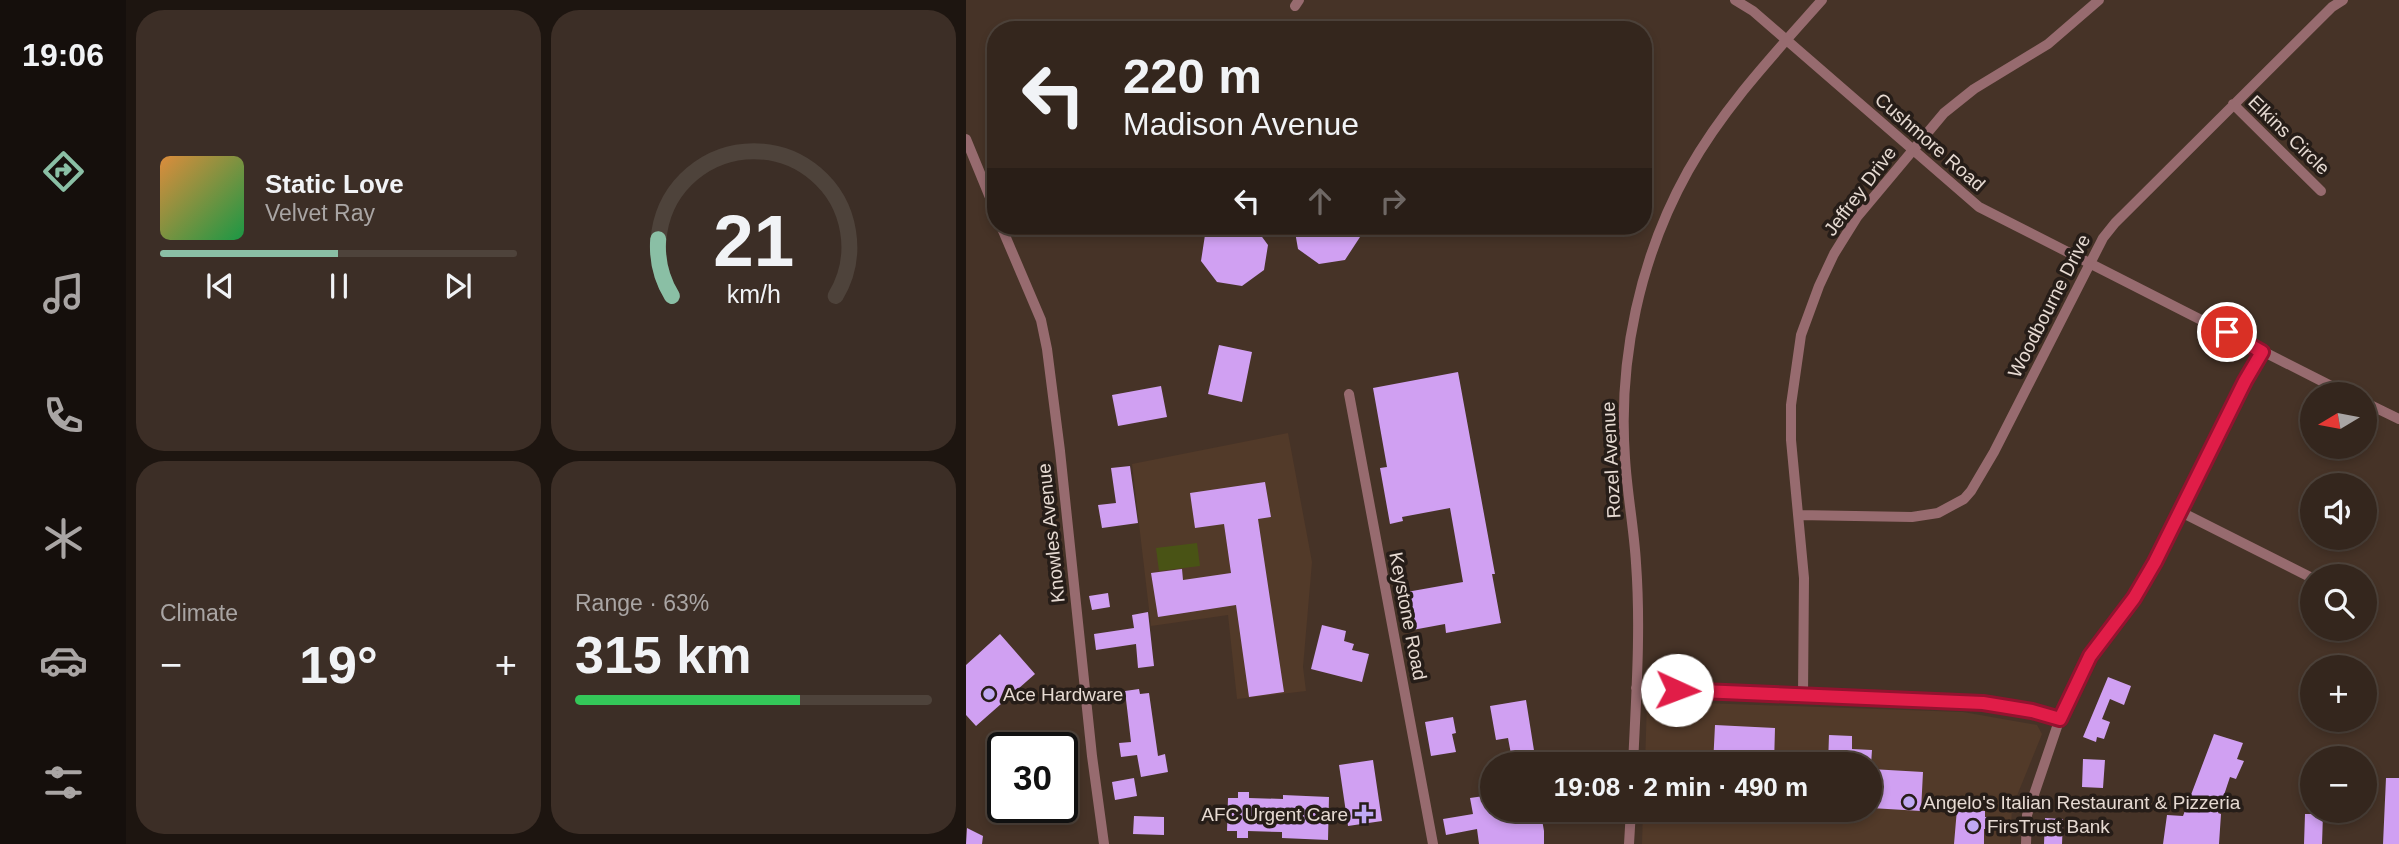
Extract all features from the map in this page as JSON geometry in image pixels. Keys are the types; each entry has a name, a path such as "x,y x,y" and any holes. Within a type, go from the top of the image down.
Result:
{"street":[{"name":"Cushmore Road","path":"1735,0 1753,11 1979,207 2323,382"},
{"name":"Rozel Avenue","path":"1634,752 1636,563 1623,423 1629,350 1641,289 1659,233 1689,170 1734,103 1822,0"},
{"name":"Jeffrey Drive","path":"1803,695 1804,578 1791,414 1797,352 1806,318 1834,254 1846,234 1897,167 1944,113 1958,100 2048,44 2099,0"},
{"name":"Woodbourne Drive","path":"1798,515 1913,517 1938,513 1964,499 1994,452 2095,250 2115,223 2332,7 2343,0"},
{"name":"Elkins Circle","path":"2233,104 2322,191"},
{"path":"966,139 987,190"},
{"name":"Knowles Avenue","path":"1005,235 1041,320 1047,349 1104,844"},
{"path":"2026,844 2027,815 2060,719 2090,656 2134,598 2262,352"},
{"name":"Keystone Road","path":"1349,394 1433,844"},
{"path":"2377,408 2399,419"},
{"path":"2181,512 2300,572"},
{"path":"1636,688 1983,703 2032,711 2060,719"},
{"path":"1629,844 1630,822"}],"shaded area":[{"path":"1288,433 1312,562 1303,667 1306,691 1237,699 1228,615 1151,626 1132,464"},
{"path":"1647,701 1963,712 2037,725 2042,734 2012,808 2010,844 1642,844 1643,822 1882,822 1882,752 1645,752"}],"green space":[{"path":"1197,543 1200,566 1159,571 1156,548"}],"building":[{"path":"1205,235 1261,235 1268,245 1264,270 1242,286 1217,282 1201,261"},
{"path":"1296,235 1360,235 1345,260 1319,264 1298,249"},
{"path":"1219,345 1252,352 1242,402 1208,394"},
{"path":"1458,372 1495,574 1492,574 1501,623 1446,633 1445,624 1407,631 1401,593 1463,582 1450,508 1402,517 1403,521 1390,524 1380,468 1387,467 1373,388"},
{"path":"1161,386 1167,417 1118,426 1112,395"},
{"path":"1130,466 1138,523 1102,528 1098,505 1116,503 1111,468"},
{"path":"1265,482 1271,517 1258,519 1284,692 1249,697 1236,605 1158,617 1151,573 1182,569 1183,580 1231,573 1224,524 1195,528 1190,493"},
{"path":"1108,593 1110,607 1092,610 1089,596"},
{"path":"1148,612 1154,666 1138,668 1136,644 1096,650 1094,634 1134,628 1132,615"},
{"path":"1322,625 1346,631 1344,641 1354,644 1352,650 1369,654 1362,682 1311,669"},
{"name":"Ace Hardware","path":"1000,634 1035,674 976,726 966,715 966,665"},
{"path":"2108,677 2131,686 2124,705 2110,699 2102,719 2110,722 2104,739 2097,737 2096,742 2083,737"},
{"path":"1139,689 1140,694 1149,693 1158,756 1165,754 1168,772 1141,777 1137,755 1121,757 1119,743 1131,742 1125,691"},
{"path":"1526,700 1534,752 1511,752 1508,738 1496,740 1490,706"},
{"path":"1453,717 1456,733 1452,734 1456,752 1431,756 1425,722"},
{"path":"1715,725 1775,728 1774,752 1714,752"},
{"path":"2214,734 2243,743 2237,759 2244,761 2236,779 2230,777 2218,813 2221,814 2219,844 2163,844 2167,815 2183,816"},
{"path":"1829,735 1852,736 1852,749 1872,750 1872,752 1828,752"},
{"path":"2083,759 2105,760 2103,788 2082,787"},
{"path":"1373,760 1382,821 1348,826 1339,765"},
{"path":"1882,770 1923,772 1921,811 1882,809"},
{"path":"1134,778 1137,796 1115,800 1112,782"},
{"path":"2386,778 2399,778 2399,844 2383,844"},
{"path":"1238,792 1249,792 1249,798 1283,799 1283,795 1329,797 1328,840 1282,838 1282,832 1248,831 1248,838 1237,838 1237,831 1227,831 1228,798 1238,798"},
{"path":"1480,797 1480,822 1542,822 1544,844 1479,844 1477,829 1446,835 1443,819 1473,814 1470,798"},
{"name":"FirsTrust Bank","path":"1957,809 1985,811 1985,817 1993,817 1993,829 1984,829 1984,844 1954,844"},
{"path":"1134,816 1164,817 1164,835 1133,834"},
{"path":"2045,818 2063,819 2062,844 2044,844"},
{"path":"2305,823 2323,823 2322,844 2304,844"},
{"path":"967,828 983,836 982,844 966,844"}],"place":[{"name":"Ace Hardware","path":"989,694"},
{"name":"Angelo's Italian Restaurant & Pizzeria","path":"1909,802"},
{"name":"AFC Urgent Care","path":"1364,814"},
{"name":"FirsTrust Bank","path":"1973,826"}],"route":[{"path":"1677,690 1983,703 2032,711 2060,719 2090,656 2134,598 2155,562 2262,352 2227,332"}]}
